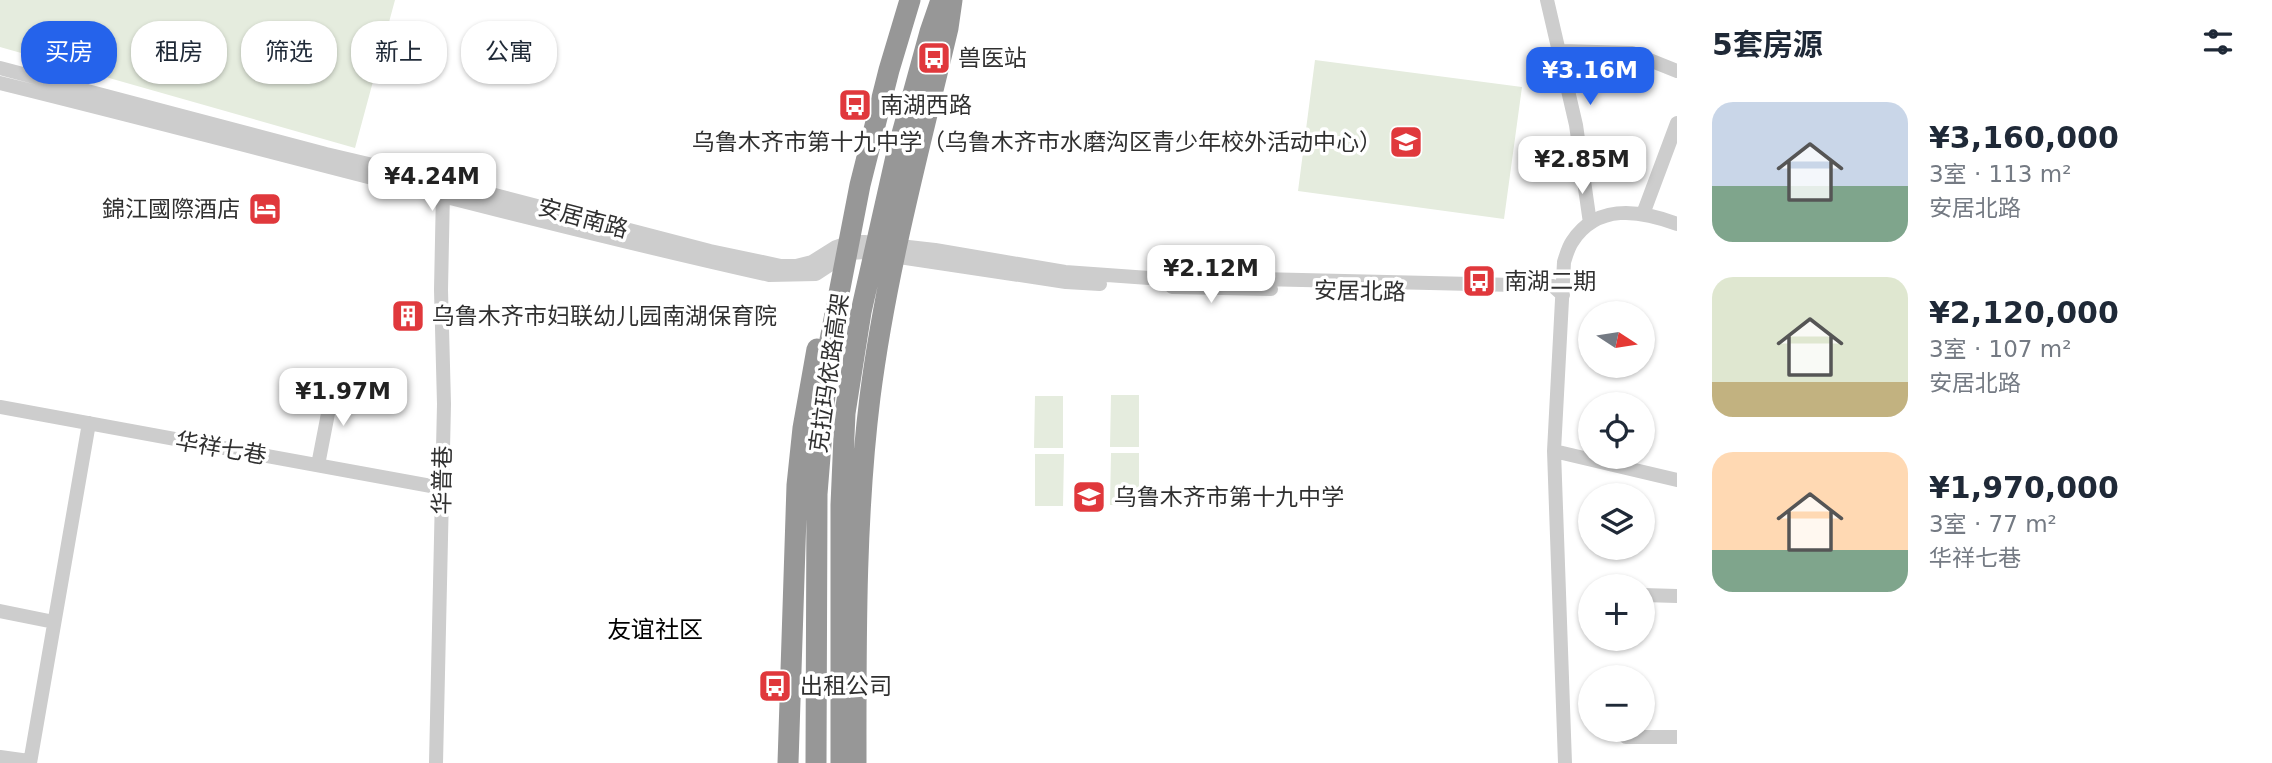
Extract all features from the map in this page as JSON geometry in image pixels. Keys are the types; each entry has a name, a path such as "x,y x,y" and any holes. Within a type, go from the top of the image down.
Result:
{"highway":[{"path":"889,70 904,0"},
{"name":"克拉玛依路高架","path":"816,763 817,494 829,345 860,185 910,0"},
{"name":"克拉玛依路高架","path":"841,763 841,505 845,413 861,312 897,152 941,0"},
{"path":"856,763 859,531 870,399 883,306 945,41 952,0"},
{"path":"788,763 794,548 803,428 822,318 860,185"}],"street":[{"path":"1547,0 1561,51 1576,125 1589,217 1572,242 1558,290 1554,451 1565,763"},
{"path":"1561,51 1632,53 1677,71"},
{"name":"安居南路","path":"0,68 326,154 781,266 812,262 850,242 872,248"},
{"name":"安居南路","path":"0,83 203,133 442,197 769,275 816,274 848,253 872,248"},
{"path":"1644,211 1677,123"},
{"name":"华普巷","path":"436,763 444,404 442,197 445,182"},
{"path":"1589,217 1659,208 1677,214"},
{"path":"1644,211 1677,224"},
{"name":"安居北路","path":"872,248 1066,282 1152,287 1558,290"},
{"path":"318,466 331,398 379,407"},
{"name":"华祥七巷","path":"0,407 442,488"},
{"path":"0,757 29,762 89,424"},
{"path":"1554,451 1677,480"},
{"path":"1655,595 1677,596"},
{"path":"0,611 54,622"},
{"path":"1655,737 1677,737"}],"shaded area":[{"path":"0,0 395,0 389,21 351,21 351,84 372,84 355,148 117,80 117,21 21,21 21,53 0,47"},
{"path":"1315,60 1522,87 1504,219 1298,191"},
{"path":"1111,395 1139,395 1139,447 1110,447"},
{"path":"1035,396 1063,396 1063,448 1034,448"},
{"path":"1111,453 1139,453 1139,506 1110,505"},
{"path":"1035,454 1064,454 1063,506 1035,506"}],"place":[{"name":"兽医站","path":"934,58"},
{"name":"南湖西路","path":"855,105"},
{"name":"乌鲁木齐市第十九中学（乌鲁木齐市水磨沟区青少年校外活动中心）","path":"1406,142"},
{"name":"錦江國際酒店","path":"265,209"},
{"name":"南湖二期","path":"1479,281"},
{"name":"乌鲁木齐市妇联幼儿园南湖保育院","path":"408,316"},
{"name":"乌鲁木齐市第十九中学","path":"1089,497"},
{"name":"出租公司","path":"775,686"}],"district":[{"name":"友谊社区","path":"655,630"}]}
